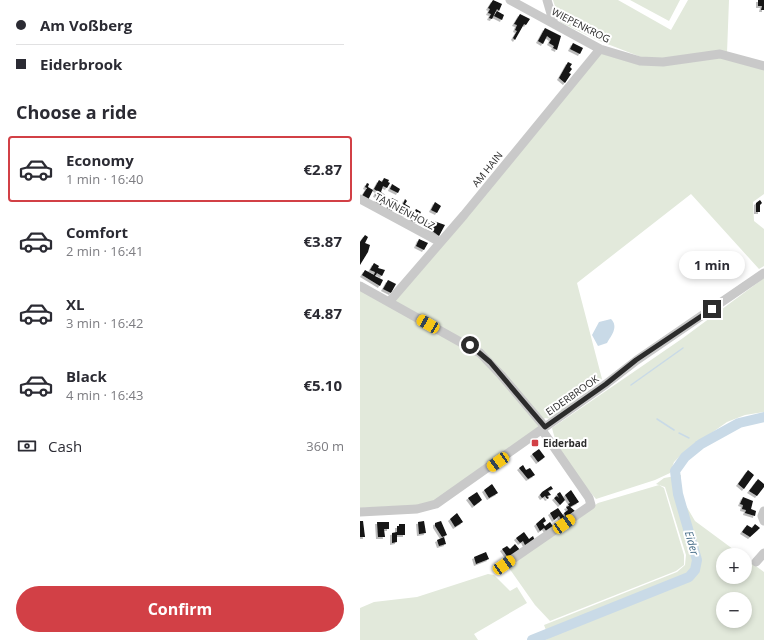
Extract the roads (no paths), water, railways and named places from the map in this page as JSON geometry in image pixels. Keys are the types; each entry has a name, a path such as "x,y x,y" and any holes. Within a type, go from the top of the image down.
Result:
{"street":[{"name":"WIEPENKROG","path":"510,0 600,49 646,62 663,62 718,54 727,55 764,66"},
{"path":"547,0 554,24"},
{"name":"AM HAIN","path":"389,302 600,49"},
{"name":"TANNENHOLZ","path":"360,199 440,242"},
{"name":"EIDERBROOK","path":"360,512 417,509 436,504 544,429 606,384 636,360 764,273"},
{"path":"360,286 480,353 502,375 544,429 589,498 591,505 504,565"},
{"path":"764,511 762,516 764,521"},
{"path":"756,562 764,553"}],"water":[{"path":"611,319 614,325 612,334 607,343 598,346 592,335 599,322"}],"waterway":[{"path":"631,385 683,348"},
{"name":"Eider","path":"532,640 689,577 695,570 697,560 678,494 675,471 685,457 701,444 739,423 764,417"},
{"path":"657,419 674,430"},
{"path":"679,433 689,438"},
{"name":"Eider","path":"696,442 701,444"}],"place":[{"name":"Eiderbad","path":"535,443"}]}
